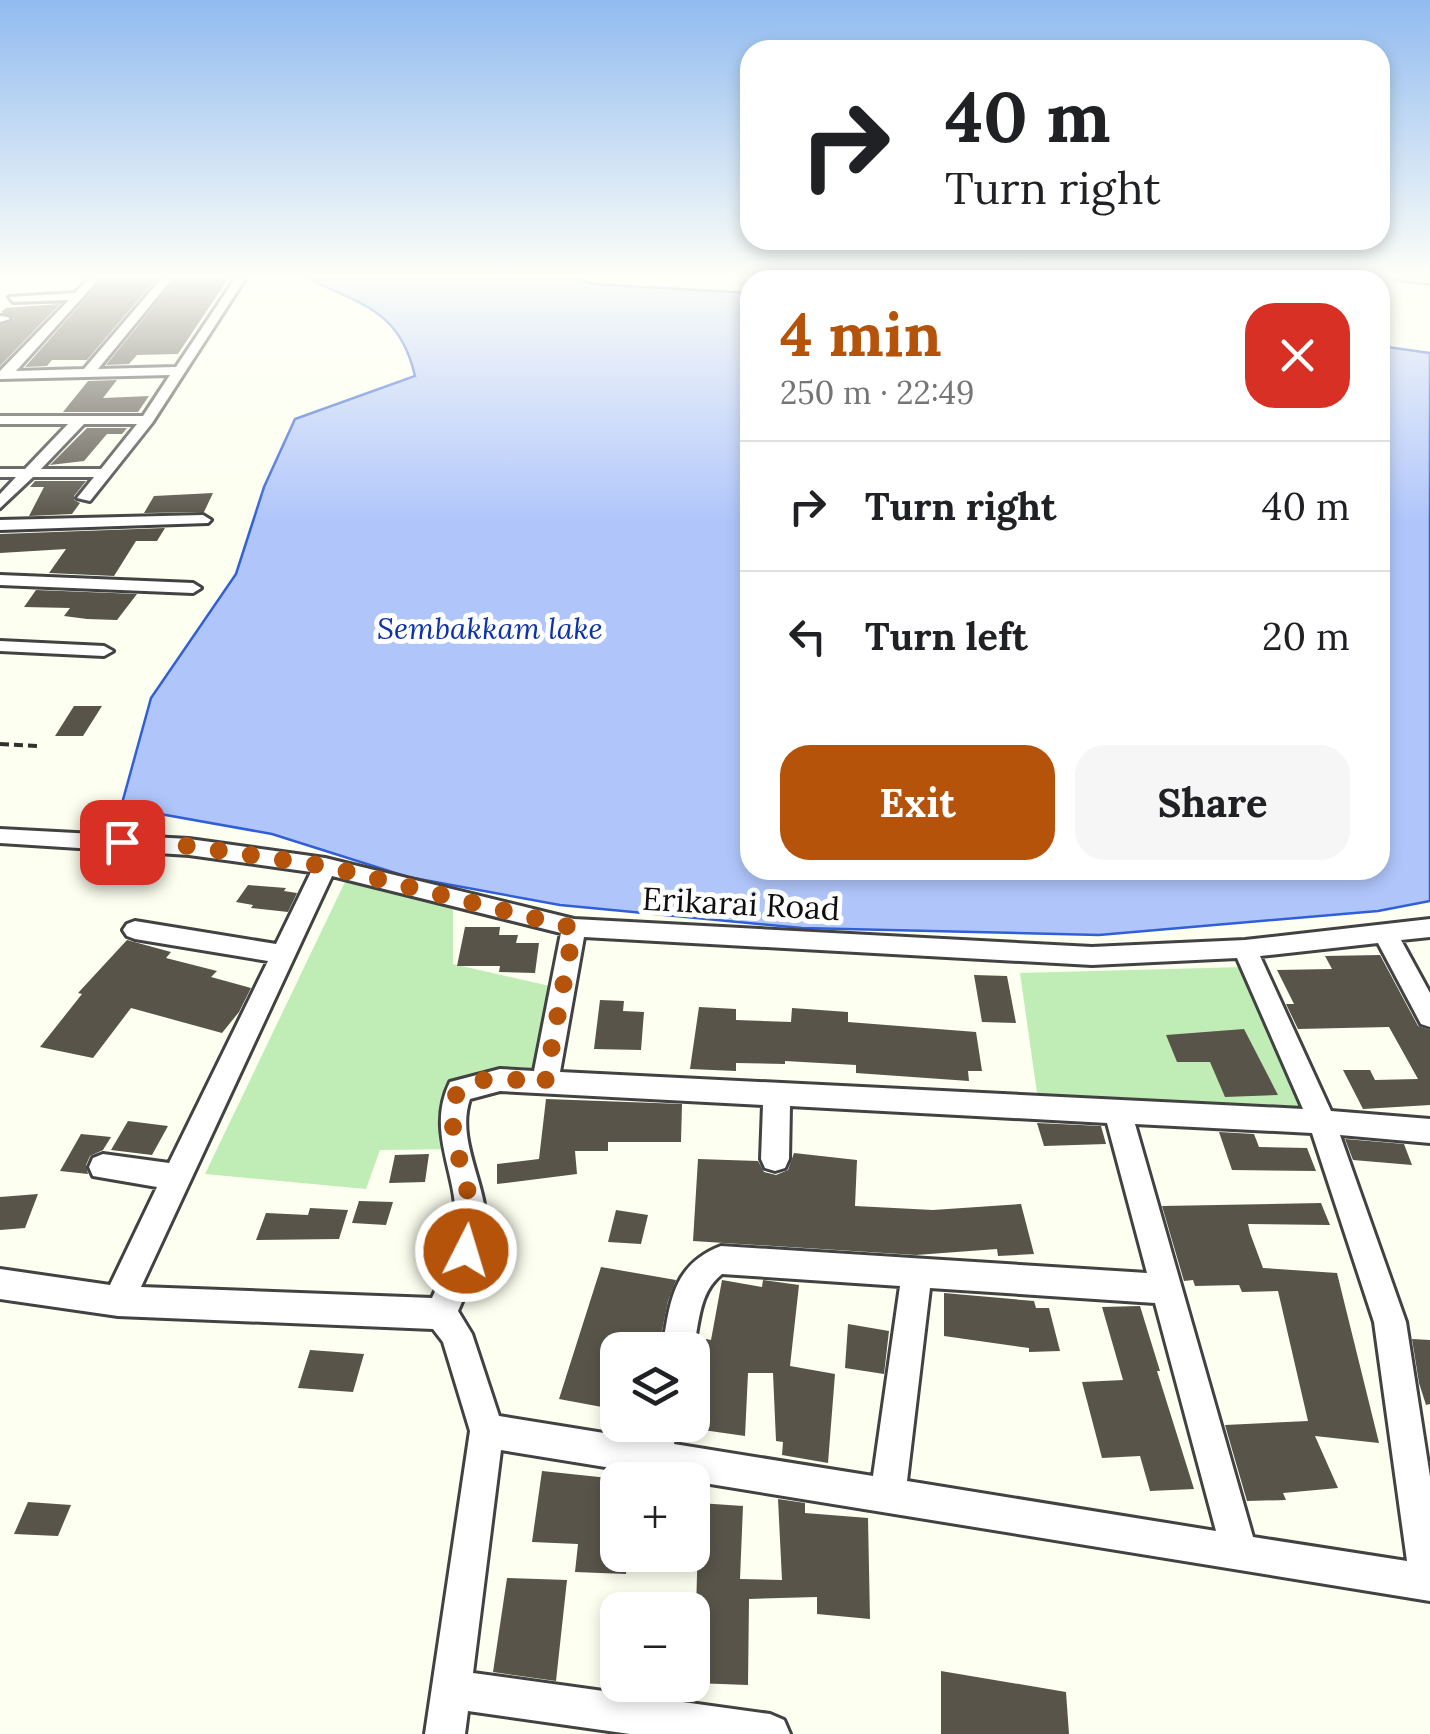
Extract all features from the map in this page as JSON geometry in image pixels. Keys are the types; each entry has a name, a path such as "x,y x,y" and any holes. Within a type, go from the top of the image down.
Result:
{"street":[{"path":"88,372 98,360"},
{"path":"86,498 146,420 185,360"},
{"path":"3,375 177,371"},
{"path":"0,420 146,420"},
{"path":"0,504 79,421"},
{"path":"0,473 106,473"},
{"path":"0,525 203,520"},
{"path":"0,580 193,588"},
{"path":"0,646 104,651"},
{"name":"Erikarai Road","path":"0,836 189,846 325,866 574,928 1092,956 1245,949 1430,928"},
{"path":"118,1301 325,866"},
{"path":"545,1083 574,928"},
{"path":"134,930 283,954"},
{"path":"1386,935 1430,1017"},
{"path":"658,1442 888,1497 1429,1587 1421,1479 1390,1322 1322,1122 1245,949"},
{"path":"441,1314 471,1230 471,1206 451,1119 453,1103 460,1090 476,1083 500,1080 1117,1110 1430,1131"},
{"path":"775,1159 777,1094"},
{"path":"1117,1110 1240,1553"},
{"path":"104,1166 176,1177"},
{"path":"682,1332 692,1284 713,1262 784,1262 1167,1289"},
{"path":"888,1497 916,1271"},
{"path":"0,1284 118,1301 441,1314"},
{"path":"441,1314 456,1334 487,1432 445,1734"},
{"path":"487,1432 600,1439"},
{"path":"451,1690 770,1734"}],"path":[{"path":"0,744 37,746"}],"green space":[{"path":"345,882 453,904 453,964 563,989 545,1083 460,1090 458,1149 380,1150 366,1189 205,1174"},
{"path":"1244,967 1322,1122 1037,1093 1020,973"}],"water":[{"name":"Sembakkam lake","path":"410,360 740,360 740,880 1390,880 1390,360 1430,360 1430,901 1378,911 1099,935 802,928 560,905 408,877 272,834 121,807 151,698 236,574 264,487 295,419 415,376"}],"building":[{"path":"31,360 87,360 52,360 47,366 25,367"},
{"path":"110,360 133,360 129,364 106,365"},
{"path":"117,380 103,398 149,396 138,412 63,412 88,381"},
{"path":"87,428 127,428 122,434 107,434 84,461 50,465"},
{"path":"35,481 86,481 74,496 80,503 72,514 29,516 44,487 30,487"},
{"path":"213,493 204,512 144,513 154,496"},
{"path":"165,528 157,541 136,541 114,576 49,573 66,549 0,553 0,534"},
{"path":"36,590 137,594 117,620 87,619 64,616 70,608 24,607"},
{"path":"74,706 102,706 83,736 55,736"},
{"path":"248,885 286,888 284,891 297,893 288,912 251,908 253,905 236,902"},
{"path":"465,927 500,927 499,935 518,935 516,943 539,943 535,973 499,972 500,966 457,966"},
{"path":"127,940 171,952 166,958 217,971 211,977 251,988 239,1012 222,1033 131,1008 93,1058 40,1047 82,994 78,993"},
{"path":"1380,955 1418,1026 1430,1030 1430,1105 1363,1109 1343,1070 1370,1070 1375,1080 1418,1079 1389,1027 1298,1029 1286,1004 1294,1004 1277,970 1332,969 1325,956"},
{"path":"974,975 1007,976 1016,1023 982,1022"},
{"path":"600,1000 624,1001 623,1011 644,1012 641,1050 594,1049"},
{"path":"699,1007 736,1009 736,1020 791,1022 792,1008 848,1012 848,1022 976,1032 982,1071 968,1071 969,1081 856,1073 856,1065 785,1061 736,1063 736,1071 690,1069"},
{"path":"1244,1029 1278,1095 1225,1097 1210,1062 1177,1062 1166,1035"},
{"path":"546,1099 682,1104 681,1142 608,1142 608,1151 575,1151 577,1174 497,1184 497,1164 539,1159"},
{"path":"128,1121 168,1126 152,1155 111,1150"},
{"path":"1037,1123 1101,1126 1106,1144 1044,1146"},
{"path":"1219,1132 1254,1134 1259,1147 1307,1148 1316,1171 1232,1170"},
{"path":"81,1134 111,1137 103,1150 90,1156 88,1174 60,1171"},
{"path":"1345,1139 1404,1144 1412,1165 1353,1160"},
{"path":"794,1153 857,1160 855,1206 933,1210 1021,1204 1034,1254 998,1256 997,1249 916,1255 693,1241 698,1159 758,1161 764,1172 776,1175 788,1170"},
{"path":"429,1154 425,1182 389,1183 395,1155"},
{"path":"38,1194 25,1228 0,1230 0,1197"},
{"path":"359,1201 393,1202 386,1225 352,1223"},
{"path":"1321,1203 1330,1225 1248,1224 1250,1233 1263,1268 1337,1273 1379,1443 1315,1436 1338,1488 1283,1493 1286,1500 1247,1501 1225,1425 1308,1421 1278,1291 1242,1292 1239,1285 1195,1286 1193,1280 1184,1281 1162,1206"},
{"path":"310,1208 348,1210 339,1239 256,1240 266,1213 308,1215"},
{"path":"616,1210 648,1215 641,1244 608,1242"},
{"path":"601,1267 676,1280 662,1332 600,1332 600,1407 559,1399"},
{"path":"722,1280 762,1287 763,1280 799,1285 790,1366 835,1374 828,1463 782,1455 783,1442 776,1441 773,1373 748,1373 745,1436 710,1431 711,1340"},
{"path":"944,1293 1034,1301 1036,1308 1049,1308 1060,1351 1029,1352 1029,1348 944,1336"},
{"path":"1140,1306 1194,1489 1150,1491 1140,1456 1102,1458 1082,1382 1123,1380 1102,1307"},
{"path":"848,1324 889,1331 884,1374 845,1368"},
{"path":"1412,1339 1430,1340 1430,1404 1426,1405 1419,1383"},
{"path":"310,1350 364,1354 353,1392 298,1388"},
{"path":"542,1471 600,1477 600,1572 626,1574 575,1572 578,1544 532,1542"},
{"path":"778,1499 805,1503 805,1513 868,1518 870,1619 817,1614 817,1597 749,1599 748,1685 710,1684 710,1592 697,1592 697,1572 710,1572 710,1504 743,1506 740,1579 782,1580"},
{"path":"28,1502 71,1505 58,1536 14,1534"},
{"path":"507,1578 567,1580 556,1681 493,1672"},
{"path":"941,1671 1066,1692 1069,1734 941,1734"}],"route":[{"path":"122,842 189,846 325,866 574,928 545,1083 476,1083 460,1090 453,1103 451,1119 471,1206 466,1251"}]}
